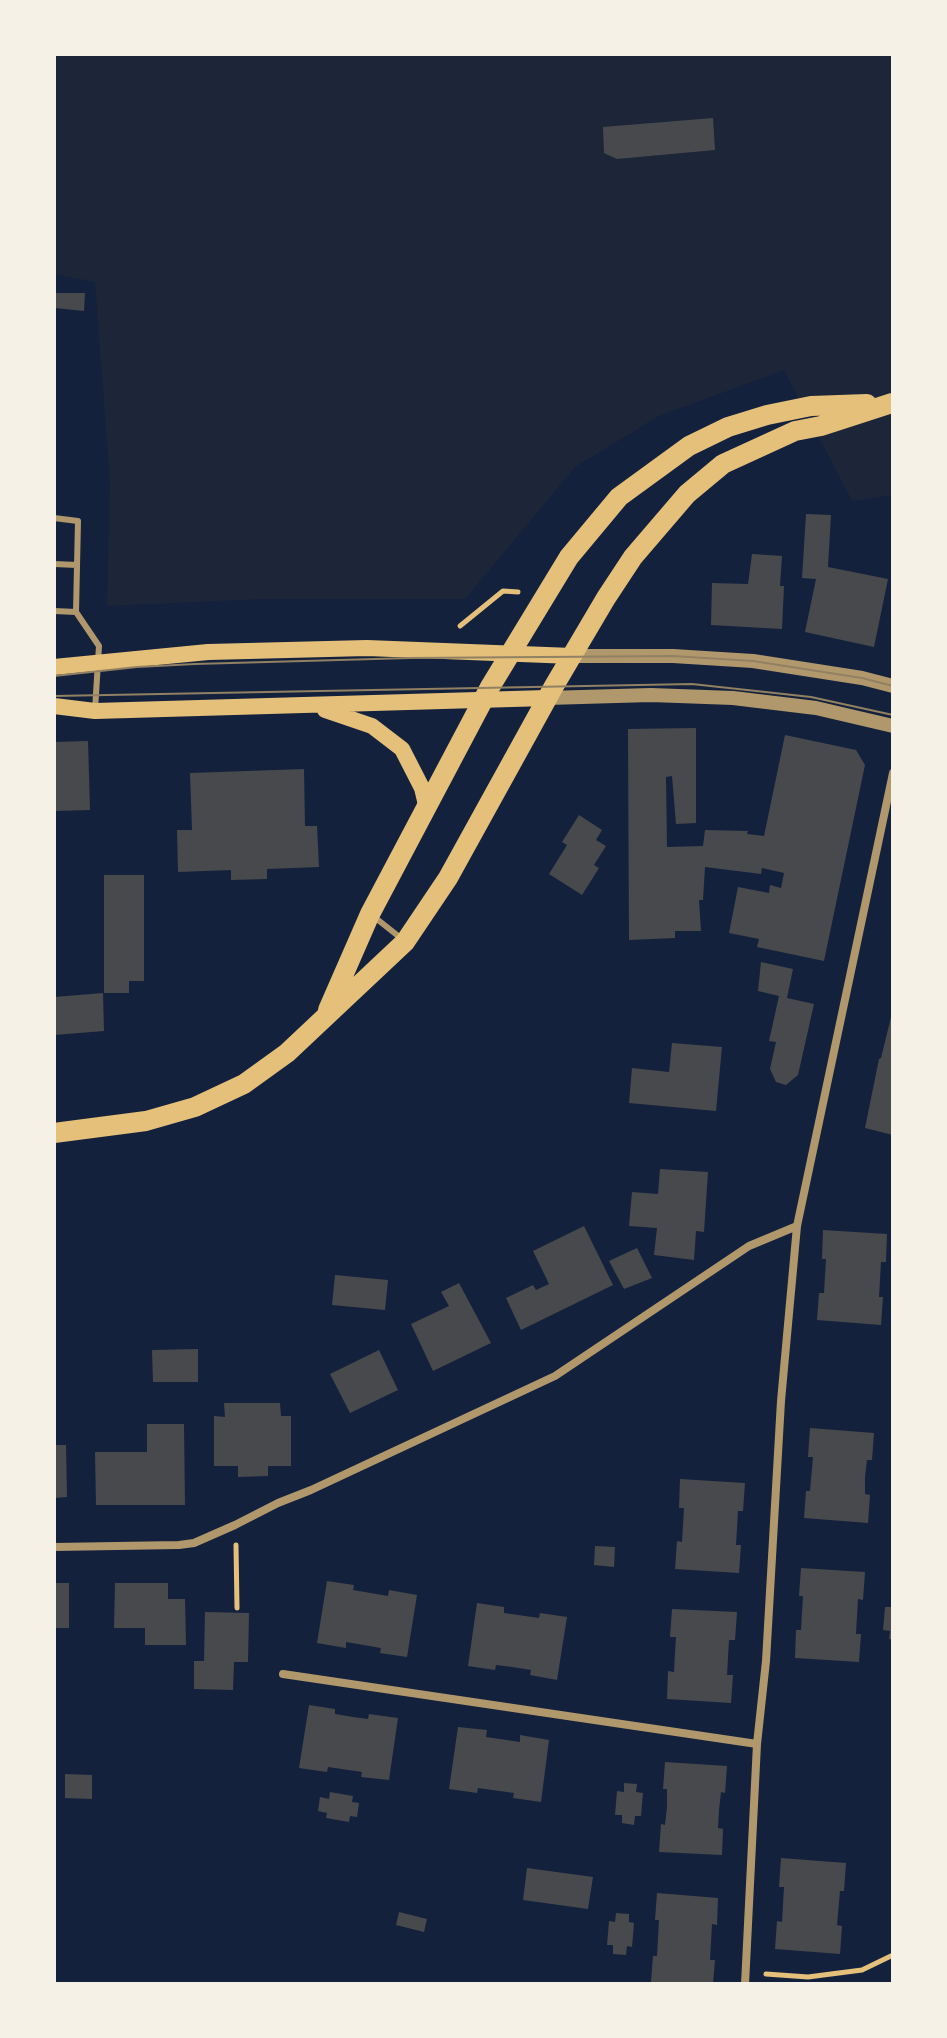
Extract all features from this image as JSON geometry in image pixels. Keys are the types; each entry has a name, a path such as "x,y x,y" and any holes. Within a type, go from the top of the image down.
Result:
{"main road":[{"path":"325,1017 370,914 510,652 569,557 619,497 689,446 728,427 811,406 892,403"},
{"path":"54,1133 146,1121 195,1107 244,1084 287,1053 405,942 448,878 606,598 633,557 687,494 723,464 795,431 821,426 892,403"},
{"path":"54,667 239,651 367,648 572,656"},
{"path":"54,706 95,711 547,698"},
{"path":"313,706 372,726 402,749 422,788 426,805"}],"street":[{"path":"572,656 673,656 753,661 862,678 893,686"},
{"path":"547,698 651,695 733,698 816,708 893,726"},
{"path":"745,1984 757,1744 766,1661 781,1401 797,1226 893,773"},
{"path":"54,1547 194,1543 555,1376 749,1246 797,1226"},
{"path":"283,1674 757,1744"}],"lane":[{"path":"54,518 78,521 76,612 99,646 95,711"},
{"path":"54,564 77,565"},
{"path":"54,611 76,612"},
{"path":"370,914 405,942"}],"path":[{"path":"461,625 503,591 546,593"},
{"path":"235,1525 237,1608"},
{"path":"746,1973 808,1977 862,1970 893,1955"}],"shaded area":[{"path":"54,54 893,54 893,495 852,501 784,370 659,416 575,467 465,599 263,599 107,606 110,482 95,282 54,274"}],"building":[{"path":"713,118 715,150 617,159 604,153 603,127"},
{"path":"55,293 85,293 84,311 55,308"},
{"path":"806,514 831,515 828,567 888,579 874,647 805,632 816,579 802,578"},
{"path":"752,554 782,556 782,629 711,625 712,583 748,584"},
{"path":"696,728 696,823 676,824 672,776 666,777 667,847 703,846 705,830 748,831 747,834 764,836 785,735 856,750 865,765 824,961 757,947 759,939 729,933 738,887 769,893 770,885 781,888 784,873 762,868 761,874 705,867 703,900 699,900 701,931 675,931 675,938 629,940 628,729"},
{"path":"88,741 90,810 54,811 54,742"},
{"path":"304,769 305,826 317,826 319,867 267,869 267,879 231,880 231,870 178,872 177,830 192,830 190,773"},
{"path":"579,815 602,830 596,840 606,846 594,865 599,868 582,895 549,874 567,845 562,842"},
{"path":"104,875 144,875 144,981 129,981 129,993 104,993"},
{"path":"761,962 793,969 787,998 814,1004 798,1075 786,1085 776,1082 770,1069 776,1042 769,1041 779,996 758,991"},
{"path":"103,993 104,1031 54,1035 54,997"},
{"path":"893,1013 893,1135 865,1128"},
{"path":"672,1043 722,1047 716,1111 629,1103 632,1068 669,1072"},
{"path":"660,1169 708,1172 704,1232 696,1231 694,1260 654,1255 657,1228 629,1226 632,1192 658,1194"},
{"path":"584,1226 613,1285 521,1330 506,1298 533,1285 536,1290 549,1284 533,1251"},
{"path":"823,1230 887,1234 886,1262 881,1262 881,1325 817,1320 819,1293 824,1293 826,1259 822,1259"},
{"path":"637,1248 652,1278 624,1289 609,1261"},
{"path":"335,1275 388,1280 385,1310 332,1305"},
{"path":"459,1283 491,1343 433,1371 411,1324 449,1306 441,1292"},
{"path":"198,1349 198,1382 153,1382 152,1350"},
{"path":"379,1350 398,1390 350,1413 330,1374"},
{"path":"224,1403 280,1403 281,1416 291,1416 291,1466 268,1466 268,1476 238,1477 238,1466 214,1466 214,1416 225,1417"},
{"path":"147,1424 184,1424 185,1505 96,1505 95,1452 147,1452"},
{"path":"810,1428 874,1433 872,1460 867,1460 865,1477 865,1494 870,1495 868,1523 804,1518 813,1457 808,1457"},
{"path":"54,1445 66,1445 67,1497 54,1498"},
{"path":"680,1479 745,1483 743,1511 738,1511 736,1545 741,1545 739,1573 675,1569 677,1541 682,1542 684,1508 679,1508"},
{"path":"595,1546 615,1547 614,1567 594,1565"},
{"path":"801,1568 865,1572 863,1600 858,1599 856,1634 861,1634 859,1662 795,1658 796,1630 801,1630"},
{"path":"327,1581 354,1585 353,1590 388,1596 389,1590 417,1595 407,1657 380,1653 381,1648 346,1642 346,1648 317,1643"},
{"path":"54,1583 69,1583 69,1628 54,1628"},
{"path":"115,1583 168,1583 168,1599 185,1599 186,1645 145,1645 145,1628 114,1628"},
{"path":"477,1603 504,1607 504,1613 539,1618 540,1613 567,1617 557,1680 530,1675 531,1670 512,1667 496,1665 495,1670 468,1666"},
{"path":"885,1607 893,1607 893,1640 889,1639 890,1631 883,1630"},
{"path":"672,1609 737,1612 735,1640 729,1640 727,1675 733,1675 731,1703 667,1699 668,1671 674,1672 676,1637 670,1637"},
{"path":"205,1612 249,1613 248,1662 234,1662 233,1690 194,1689 194,1661 204,1661"},
{"path":"309,1705 335,1709 335,1714 353,1717 368,1719 369,1714 398,1718 389,1780 361,1777 362,1772 328,1767 327,1772 299,1768"},
{"path":"458,1727 487,1730 486,1737 520,1742 520,1735 549,1740 541,1802 513,1798 514,1793 478,1788 477,1793 449,1789"},
{"path":"665,1762 727,1766 725,1793 721,1792 719,1810 718,1828 723,1829 722,1855 659,1852 661,1824 665,1825 667,1807 667,1789 663,1789"},
{"path":"65,1774 92,1775 92,1799 65,1798"},
{"path":"624,1783 637,1784 636,1792 643,1793 641,1816 635,1816 634,1825 622,1823 622,1815 615,1815 617,1791 624,1792"},
{"path":"330,1792 353,1796 352,1802 359,1803 357,1817 350,1816 349,1822 326,1818 327,1813 318,1811 320,1797 329,1799"},
{"path":"781,1858 846,1863 837,1925 842,1926 840,1954 775,1949 777,1921 782,1922 784,1887 779,1887"},
{"path":"527,1868 593,1877 588,1909 523,1900"},
{"path":"657,1893 718,1898 717,1925 712,1924 710,1960 715,1960 713,1984 651,1982 653,1956 657,1956"},
{"path":"399,1912 427,1919 424,1932 396,1925"},
{"path":"616,1913 629,1914 629,1922 634,1923 632,1947 627,1946 626,1955 613,1954 613,1945 607,1945 609,1921 615,1922"}],"tram line":[{"path":"54,676 195,664 673,656 753,661 862,678 893,686"},
{"path":"54,696 692,684 811,697 893,715"}]}
